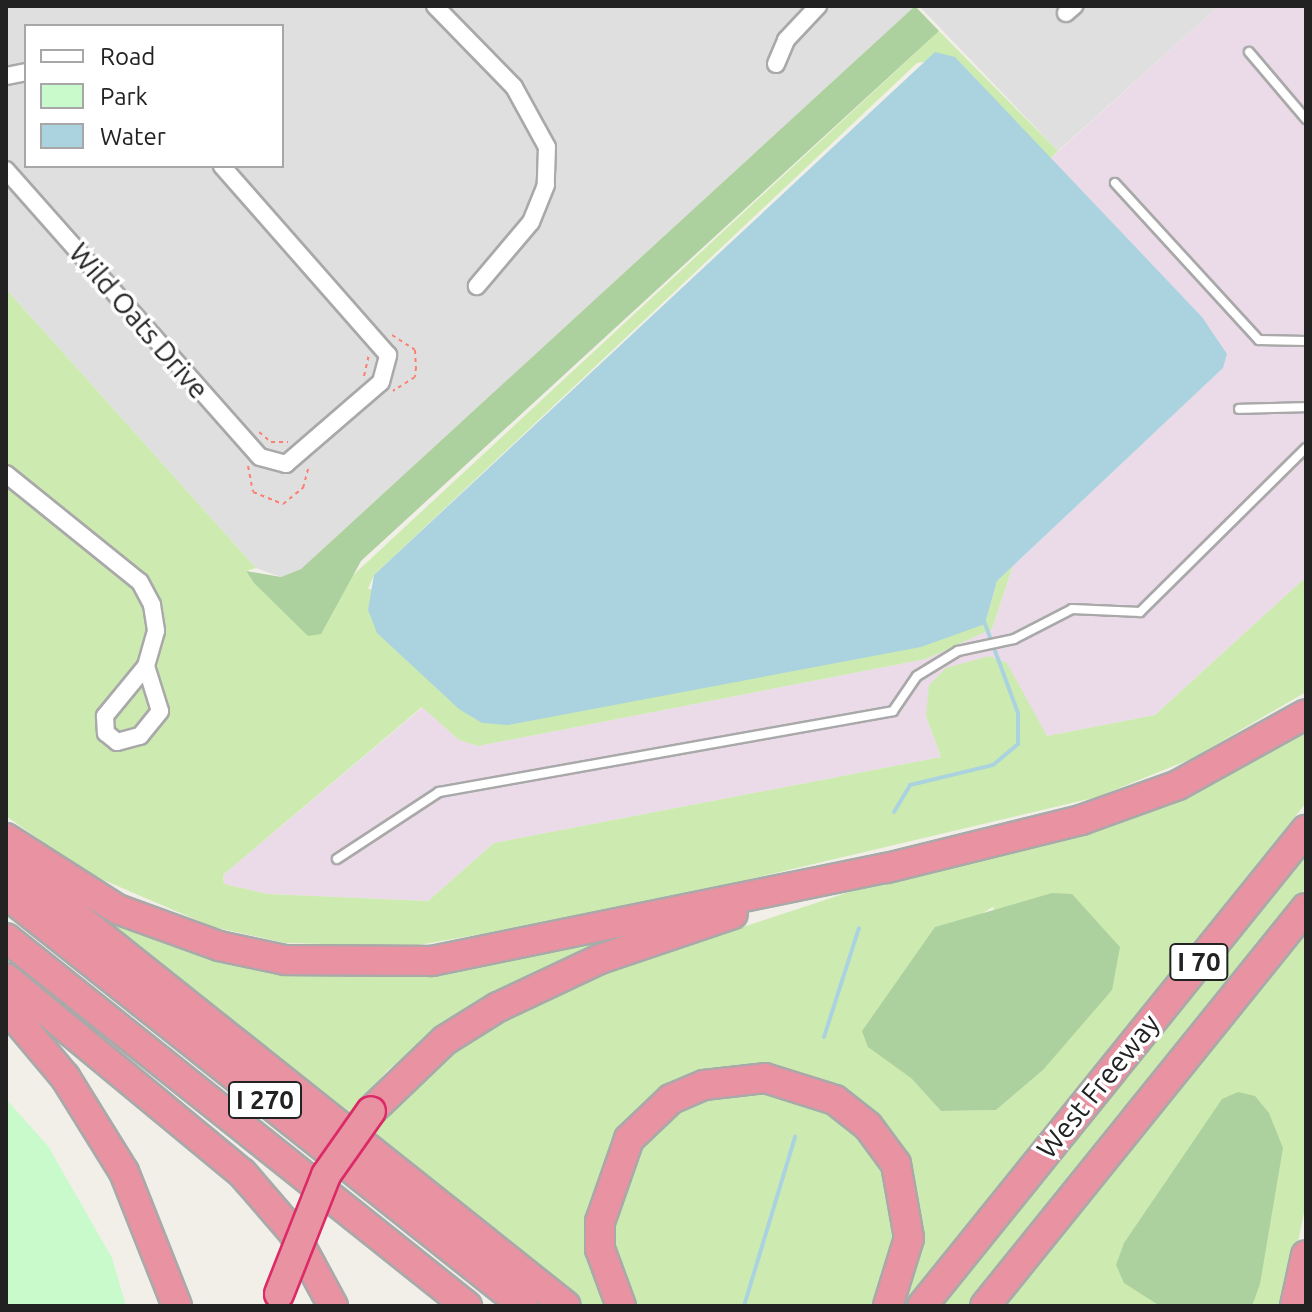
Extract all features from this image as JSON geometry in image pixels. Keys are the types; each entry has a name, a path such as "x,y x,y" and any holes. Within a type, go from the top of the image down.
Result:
{"highway":[{"path":"278,1300 326,1175 371,1111 445,1040 546,983 749,908 887,868 1132,804 1306,714"},
{"name":"West Freeway","path":"922,1306 1306,830"},
{"path":"6,838 117,909 180,933 285,960 370,964 492,951 887,868"},
{"path":"6,860 566,1306"},
{"name":"I 270","path":"6,894 524,1306"},
{"name":"West Freeway","path":"985,1306 1306,908"},
{"name":"I 270","path":"6,938 467,1306"},
{"path":"6,978 242,1173 293,1232 333,1306"},
{"path":"6,1007 65,1077 124,1172 177,1306"},
{"path":"621,1306 600,1249 605,1194 615,1166 629,1139 671,1099 736,1078 806,1086 880,1139 906,1188 909,1216 904,1268 888,1306"},
{"path":"1295,1306 1306,1255"}],"street":[{"path":"435,6 526,102 547,147 546,185 531,222 477,286"},
{"path":"776,64 786,40 818,6"},
{"name":"Wild Oats Drive","path":"6,170 260,457 278,466 296,459 381,382 388,366 381,345 224,168"},
{"path":"6,474 140,582 156,631 146,666 105,716 106,733 117,742 140,736 160,711 146,666"}],"lane":[{"path":"1249,52 1306,119"},
{"path":"1115,183 1259,340 1306,341"},
{"path":"1239,409 1306,407"},
{"path":"337,859 439,792 893,711 917,676 958,651 1014,639 1072,609 1140,612 1306,448"}],"path":[{"path":"382,395 404,388 416,367 415,350 384,328"},
{"path":"363,379 365,347"},
{"path":"248,423 271,442 293,442"},
{"path":"240,452 253,492 267,503 294,500 310,462"}],"shaded area":[{"path":"6,6 915,6 301,569 281,577 256,568 6,289"},
{"path":"919,6 1219,6 1058,151"},
{"path":"1219,6 1306,6 1306,577 1155,715 1047,736 1034,720 926,716 941,757 494,843 428,901 268,894 224,884 223,875 423,707 459,740 478,746 926,659 992,629 1013,566 1223,368 1202,317 1050,159"}],"green space":[{"path":"915,6 939,31 361,561 321,634 308,636 254,583 246,571 281,577 301,569"},
{"path":"939,31 1058,151 1050,159 955,57 917,63 374,575 368,589 985,624 997,581 1013,566 992,629 926,659 478,746 459,740 422,707 223,875 224,884 268,894 428,901 494,843 941,757 926,716 929,685 946,668 989,656 1007,663 1047,736 1155,715 1306,577 1306,692 1191,759 1097,797 623,909 413,946 285,943 213,927 87,873 6,816 6,289 256,568 246,571 254,583 350,578"},
{"path":"1306,732 1306,803 903,1306 894,1306 913,1253 868,1119 726,1072 609,1160 613,1306 582,1306 370,1130 450,1051 591,977 852,891 1116,825","holes":["993,907 1043,1070 996,1110 941,1111 911,1078 935,927 966,923"]},
{"path":"1306,849 1306,888 1139,1097 970,1306 937,1306"},
{"path":"1052,893 1072,894 1120,947 1112,990 1043,1070 996,1110 941,1111 911,1078 868,1047 862,1031 935,927"},
{"path":"66,896 275,964 616,942 470,1006 388,1070 348,1115"},
{"path":"1306,928 1306,1203 1285,1306 1004,1306"},
{"path":"728,1087 798,1092 850,1123 888,1176 899,1241 878,1306 629,1306 607,1229 630,1154 671,1110"},
{"path":"1238,1092 1255,1096 1269,1113 1283,1148 1260,1284 1252,1306 1160,1306 1124,1283 1116,1265 1124,1243 1222,1099"},
{"path":"6,1099 48,1146 112,1258 126,1306 6,1306"}],"water":[{"path":"935,52 955,57 1202,317 1227,354 1223,368 997,581 985,624 921,647 508,725 482,723 459,709 377,633 368,610 374,575"}],"waterway":[{"path":"894,812 910,785 993,765 1018,744 1018,713 985,624"},
{"path":"824,1037 859,928"},
{"path":"744,1306 795,1137"}]}
